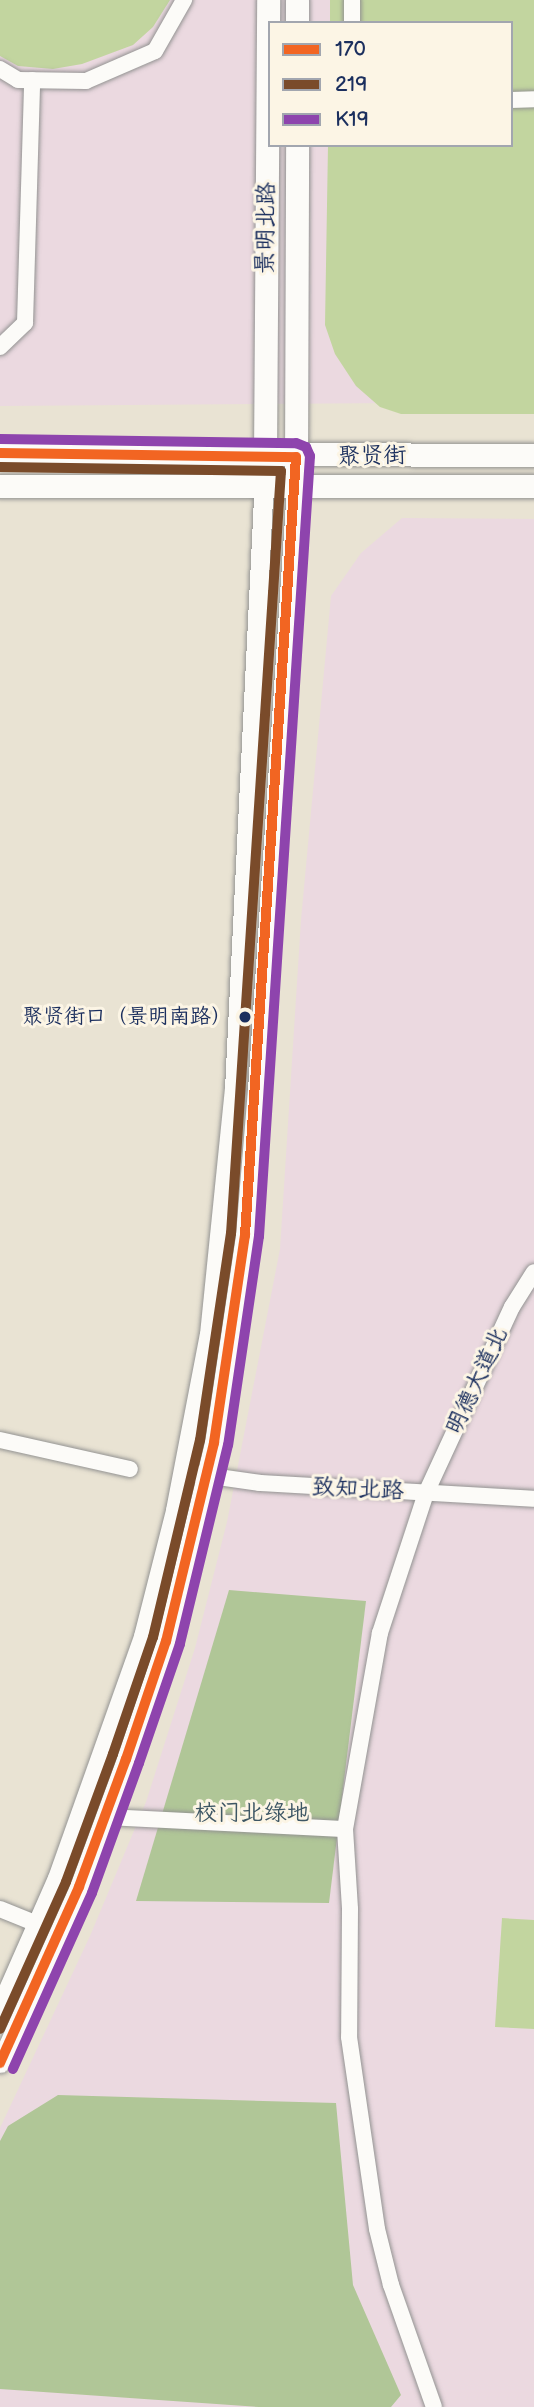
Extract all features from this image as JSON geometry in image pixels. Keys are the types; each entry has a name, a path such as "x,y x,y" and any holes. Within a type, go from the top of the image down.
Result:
{"main road":[{"name":"景明北路","path":"265,457 268,0"},
{"path":"297,0 297,21"},
{"name":"景明北路","path":"296,487 297,147"},
{"name":"聚贤街","path":"0,453 265,457 534,455"},
{"name":"聚贤街","path":"0,486 534,486"}],"street":[{"path":"0,69 18,80 86,81 155,51 184,0"},
{"path":"352,0 352,21"},
{"path":"0,347 26,323 32,80"},
{"path":"513,100 534,99"},
{"path":"0,2007 37,1924 144,1636 183,1472 209,1334 234,1088 265,457"},
{"path":"0,2063 105,1817 166,1641 207,1475 232,1338 246,1222 296,487"},
{"name":"明德大道北","path":"434,2407 391,2285 377,2229 349,2037 350,1909 345,1829 380,1633 426,1493 512,1307 534,1272"},
{"path":"0,1440 130,1469"},
{"name":"致知北路","path":"183,1472 426,1493 534,1499"},
{"path":"105,1817 345,1829"},
{"path":"0,1909 37,1924"}],"shaded area":[{"path":"0,0 534,0 534,402 0,406"},
{"path":"402,518 534,519 534,2407 0,2407 0,2128 90,1936 146,1802 195,1648 227,1522 280,1249 301,920 331,596 361,553"}],"green space":[{"path":"0,0 170,0 153,27 133,45 82,64 53,69 18,66 0,56"},
{"path":"330,0 534,0 534,414 401,414 380,407 356,386 335,354 325,325 328,147 513,147 513,21 330,21"},
{"name":"校门北绿地","path":"229,1590 366,1601 329,1903 136,1901"},
{"path":"502,1918 534,1920 534,2029 495,2027"},
{"path":"58,2095 336,2103 353,2285 401,2395 391,2407 259,2407 0,2389 0,2141 8,2126"}],"transit line":[{"name":"K19","path":"0,439 296,443 306,447 310,456 259,1236 228,1445 180,1644 139,1763 92,1893 13,2069"},
{"name":"170","path":"0,453 296,457 245,1235 214,1443 166,1641 126,1759 79,1887 0,2063"},
{"name":"219","path":"0,467 281,471 231,1233 200,1440 153,1637 66,1882 0,2029"}],"place":[{"name":"聚贤街口（景明南路）","path":"245,1017"}]}
